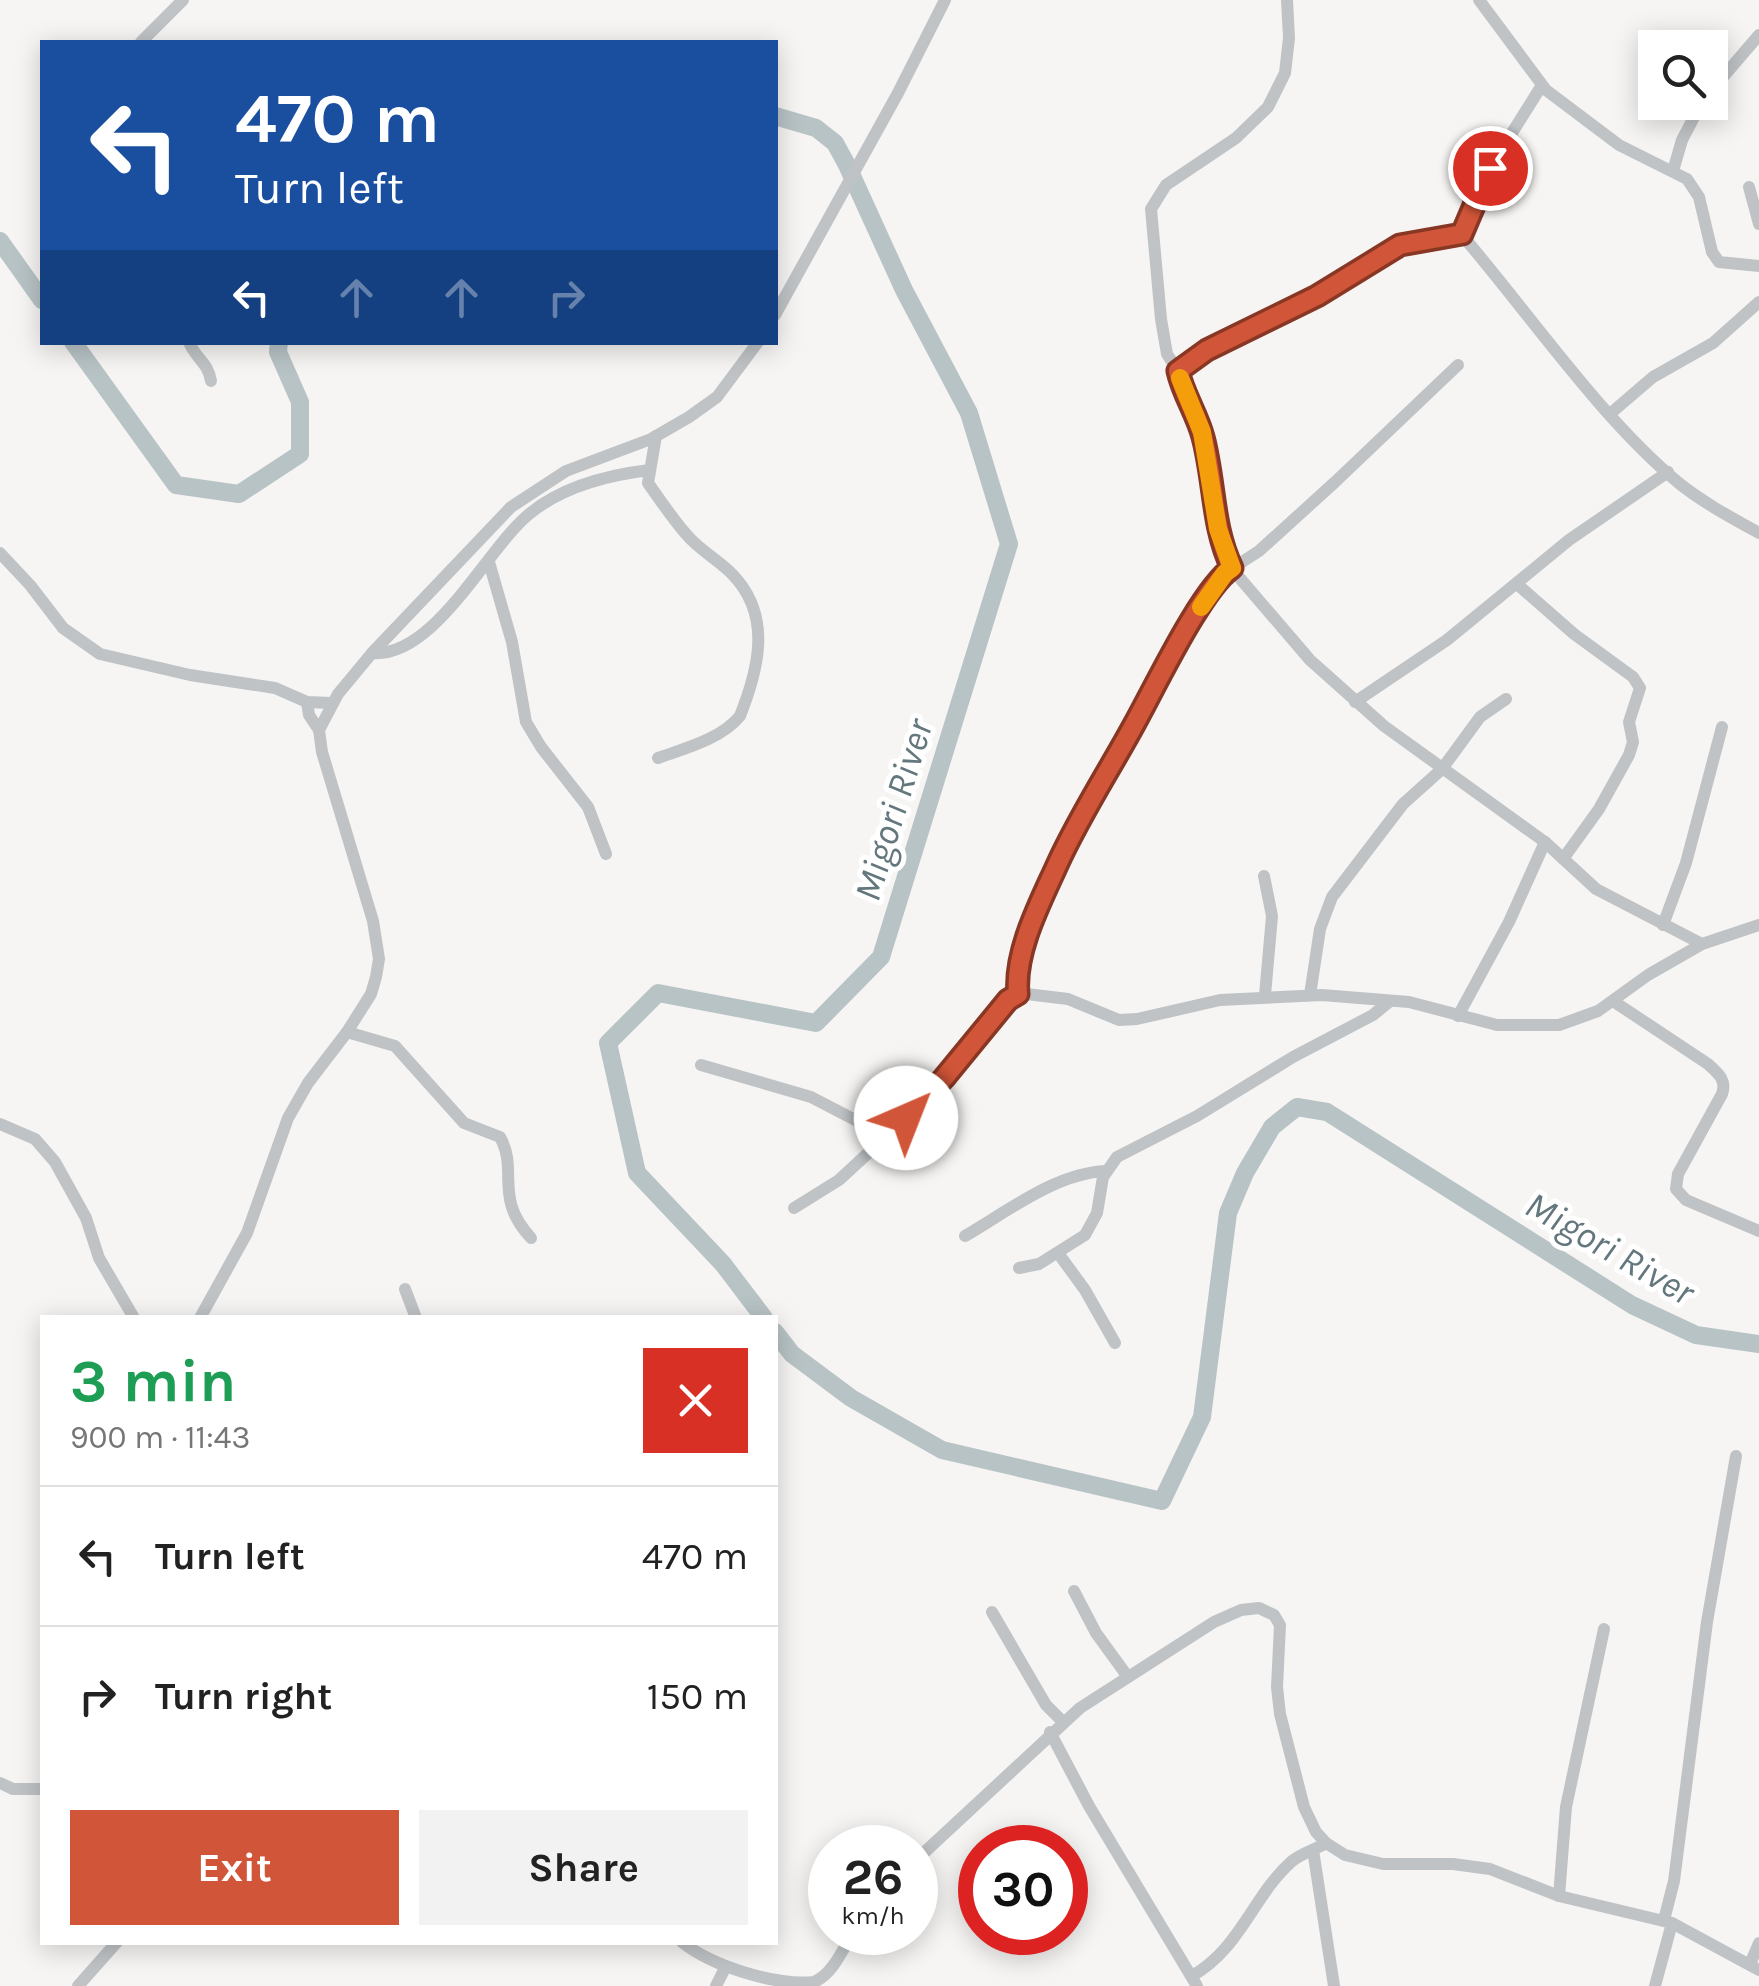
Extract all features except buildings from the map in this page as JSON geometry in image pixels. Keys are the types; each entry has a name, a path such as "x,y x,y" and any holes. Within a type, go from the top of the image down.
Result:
{"street":[{"path":"143,40 183,0"},
{"path":"778,310 945,0"},
{"path":"1286,0 1285,73 1268,107 1245,131 1166,185 1151,209 1168,354 1202,432 1218,529 1232,568 1310,660 1356,702 1545,842 1596,889 1702,944"},
{"path":"1479,0 1542,85 1619,145 1686,179 1699,198 1718,262 1759,266"},
{"path":"1728,71 1759,35"},
{"path":"1462,234 1504,142 1542,85"},
{"path":"1673,171 1693,120"},
{"path":"1749,187 1759,224"},
{"path":"1178,371 1207,350 1317,296 1400,245 1462,234"},
{"path":"1462,234 1611,414 1668,472 1698,497 1759,533"},
{"path":"1611,414 1653,377 1713,344 1759,302"},
{"path":"191,345 208,366 210,381"},
{"path":"319,730 331,703 372,652 511,507 566,471 656,436 717,397 756,345"},
{"path":"1018,994 1018,974 1026,945 1059,860 1186,631 1219,581 1260,550 1458,365"},
{"path":"656,436 648,483 687,535 735,577 760,629 759,648 740,716 734,724 658,758"},
{"path":"372,652 392,653 449,610 526,517 555,497 603,477 650,470"},
{"path":"1356,702 1447,640 1569,540 1668,472"},
{"path":"0,553 30,584 63,628 100,654 275,688 307,702 331,703"},
{"path":"489,562 512,642 526,722 588,806 606,854"},
{"path":"1517,584 1597,653 1633,677 1640,688 1629,722 1633,742 1629,755 1563,859"},
{"path":"1310,995 1320,928 1332,897 1403,804 1442,768 1480,717 1506,699"},
{"path":"202,1315 247,1233 288,1118 308,1082 347,1032 370,994 379,959 364,888 326,767 319,730 309,716 307,702"},
{"path":"1663,925 1686,863 1722,727"},
{"path":"1458,1016 1545,842"},
{"path":"1264,876 1272,916 1265,995"},
{"path":"794,1208 830,1187 886,1136 1018,994 1068,998 1119,1020 1148,1017 1205,1002 1310,995 1409,1002 1496,1025 1559,1025 1586,1016 1702,944 1759,925"},
{"path":"1020,1268 1034,1267 1078,1242 1090,1227 1106,1170 1117,1156 1198,1116 1293,1057 1373,1016 1390,1000"},
{"path":"1612,1000 1721,1076 1722,1094 1678,1174 1676,1189 1686,1200 1759,1232"},
{"path":"347,1032 395,1046 464,1123 500,1138 510,1206 531,1238"},
{"path":"701,1065 811,1097 886,1136"},
{"path":"0,1124 28,1135 49,1153 86,1218 99,1258 132,1315"},
{"path":"965,1236 1066,1180 1106,1170"},
{"path":"1058,1253 1085,1290 1115,1343"},
{"path":"405,1289 415,1315"},
{"path":"1655,1986 1674,1881 1707,1622 1736,1456"},
{"path":"1074,1591 1096,1632 1128,1676"},
{"path":"938,1839 1062,1721 1214,1622 1241,1610 1259,1608 1274,1615 1280,1625 1280,1714 1304,1807 1320,1847 1334,1986"},
{"path":"992,1612 1046,1706 1062,1721"},
{"path":"1559,1896 1566,1807 1604,1629"},
{"path":"1050,1732 1089,1806 1195,1981 1240,1932 1290,1863 1320,1847 1383,1864 1452,1864 1490,1869 1559,1896 1668,1921 1754,1967 1759,1943"},
{"path":"0,1783 13,1789 40,1789"},
{"path":"78,1986 114,1945"},
{"path":"686,1945 724,1970 772,1984 814,1985 839,1955"},
{"path":"716,1986 724,1970"}],"waterway":[{"name":"Migori River","path":"762,1315 723,1264 637,1173 608,1043 658,993 816,1023 881,957 1009,544 969,413 904,290 847,165 835,143 816,128 778,117"},
{"name":"Migori River","path":"0,241 40,297"},
{"name":"Migori River","path":"75,345 176,485 239,494 300,454 300,402 278,352 279,345"},
{"name":"Migori River","path":"778,1336 792,1354 851,1398 942,1450 1162,1501 1202,1417 1228,1213 1245,1173 1272,1127 1297,1107 1327,1112 1632,1305 1696,1335 1759,1344"}],"slow traffic":[{"path":"1180,378 1202,432 1218,529 1232,568 1201,607"}],"route":[{"path":"906,1118 1008,1000 1018,994 1018,974 1026,945 1059,860 1186,631 1232,568 1218,529 1202,432 1178,371 1207,350 1317,296 1400,245 1462,234 1490,168"}]}
